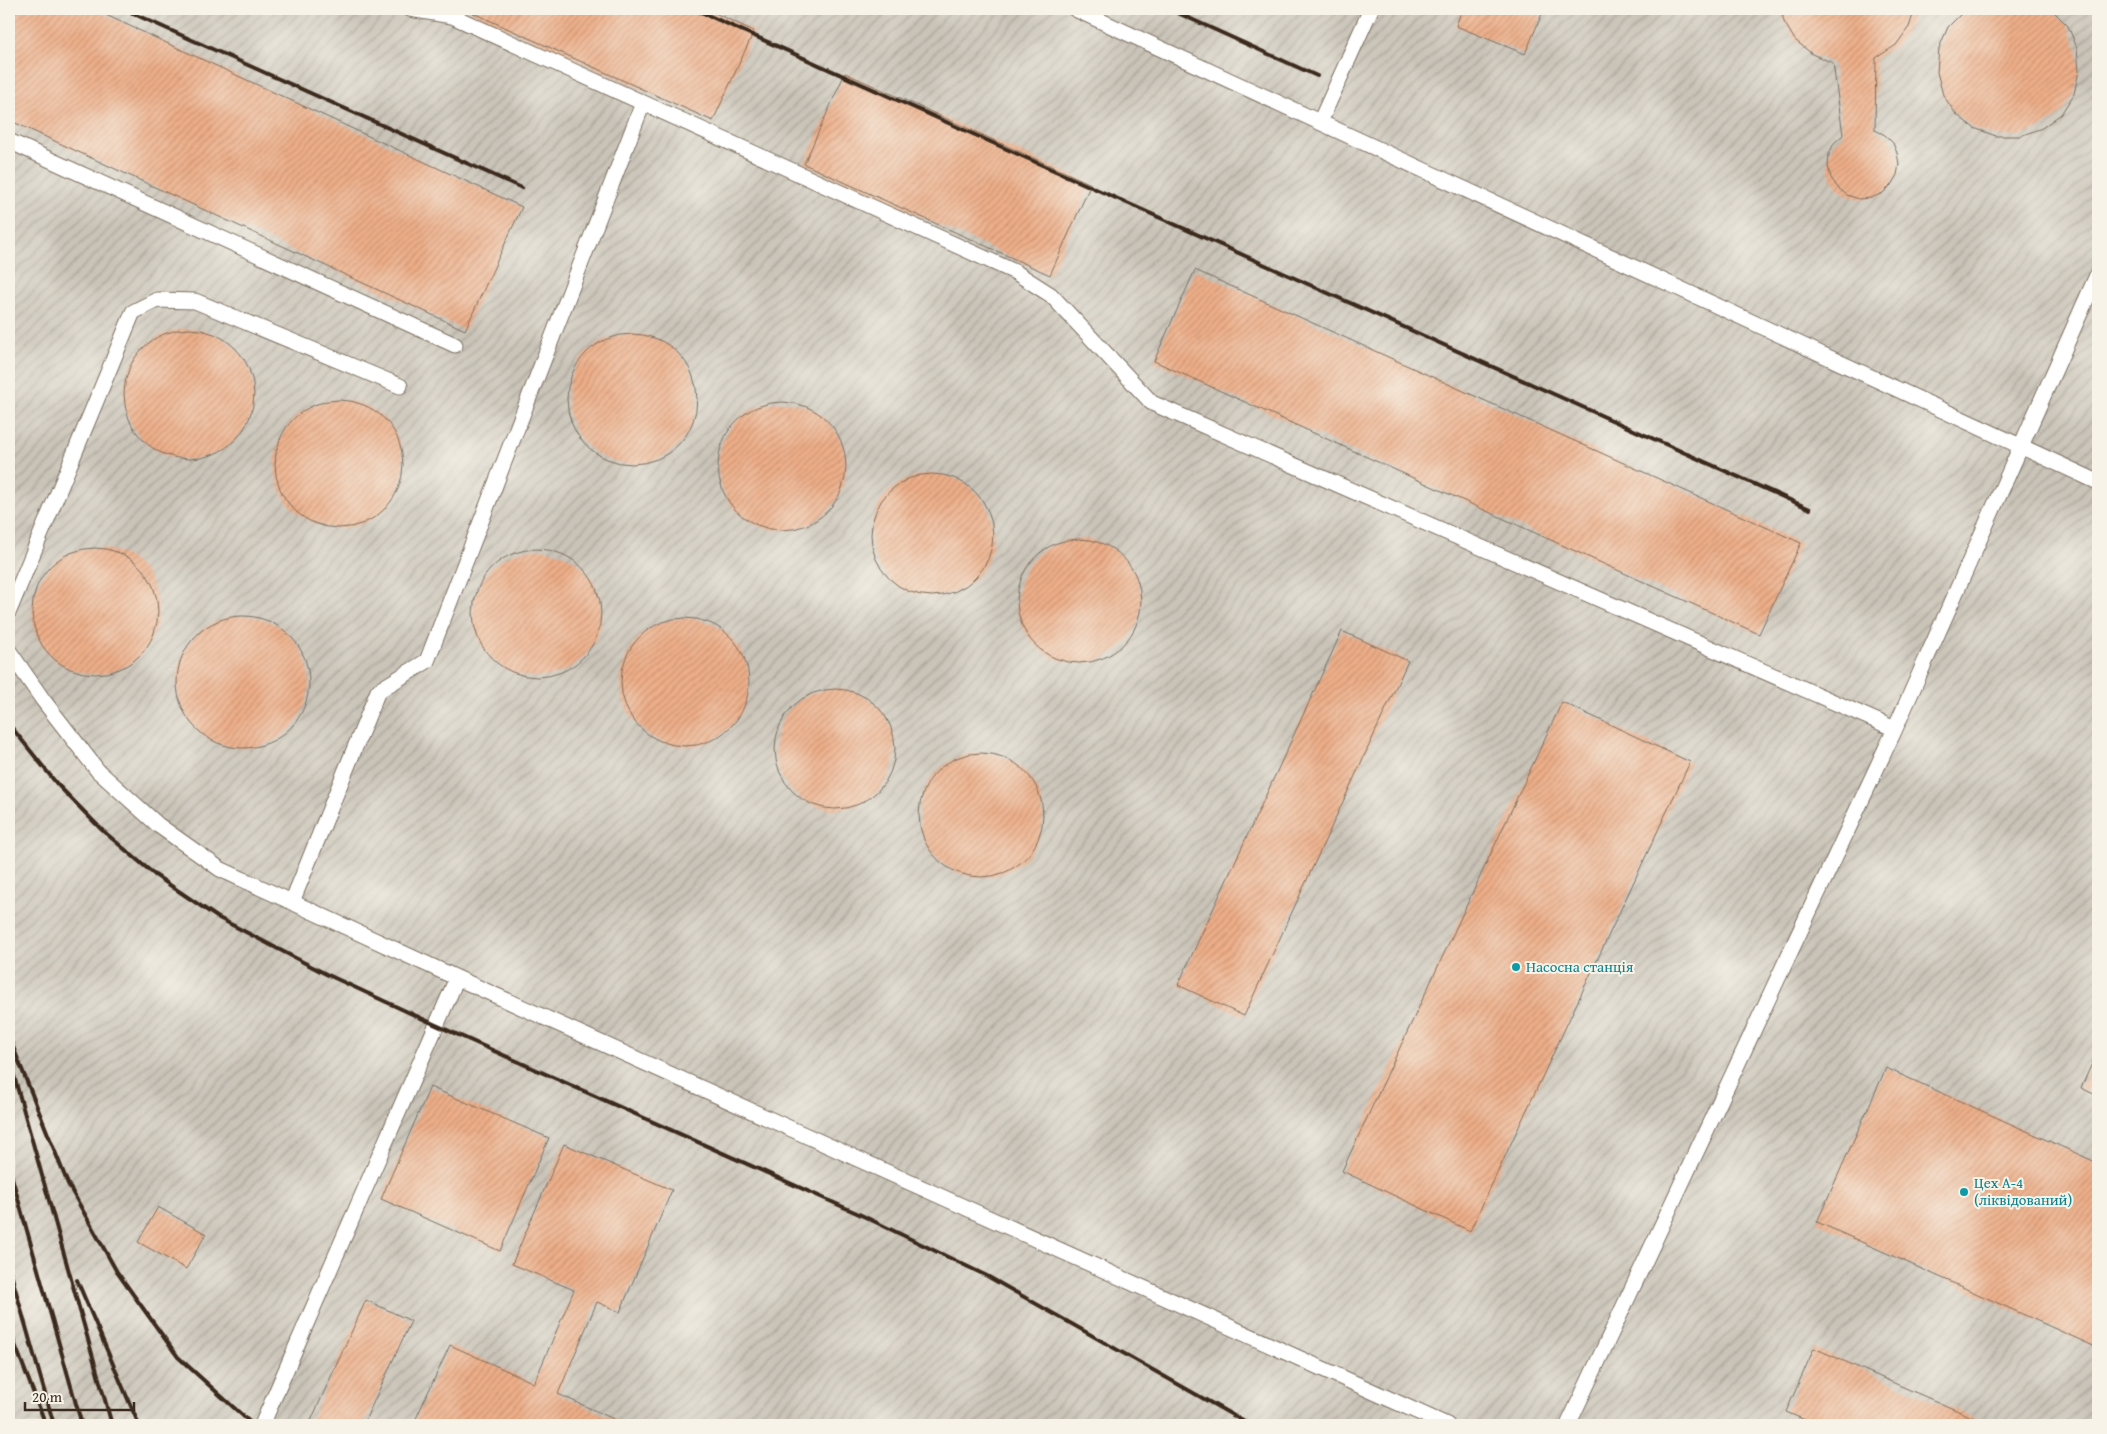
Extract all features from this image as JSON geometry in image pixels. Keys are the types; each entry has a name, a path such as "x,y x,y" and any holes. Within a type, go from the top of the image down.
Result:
{"lane":[{"path":"410,9 452,16 1015,272 1051,295 1152,403 1895,729"},
{"path":"1075,9 2098,482"},
{"path":"1320,122 1371,9"},
{"path":"292,902 378,691 427,661 643,103"},
{"path":"9,141 455,345"},
{"path":"1568,1425 1895,729 2022,448 2098,273"},
{"path":"9,611 133,312 157,300 195,301 400,386"},
{"path":"9,651 43,700 98,771 158,825 220,869 1447,1425"},
{"path":"262,1425 457,978"}],"shaded area":[{"path":"9,9 2098,9 2098,1425 9,1425"}],"building":[{"path":"9,9 93,9 522,207 465,330 9,120"},
{"path":"473,9 706,9 754,31 713,121 471,12"},
{"path":"1462,9 1544,9 1525,54 1456,26"},
{"path":"1781,9 1915,9 1909,27 1896,45 1876,58 1875,130 1885,135 1893,143 1899,164 1897,175 1883,193 1871,198 1859,199 1847,195 1838,188 1831,178 1828,166 1829,154 1834,143 1843,135 1833,63 1812,54 1795,40 1784,22"},
{"path":"1966,9 2051,9 2068,26 2077,48 2079,71 2074,94 2061,114 2042,128 2020,136 1996,136 1974,128 1956,114 1943,95 1937,72 1939,48 1948,27"},
{"path":"845,73 1091,184 1050,275 804,164"},
{"path":"1195,270 1801,543 1759,634 1154,361"},
{"path":"189,329 214,334 235,348 249,369 254,394 249,419 235,440 214,454 189,459 164,454 143,440 129,419 124,394 129,369 143,348 164,334"},
{"path":"632,334 645,335 657,339 678,353 692,374 696,386 696,412 692,424 678,445 657,459 645,463 632,464 619,463 607,459 586,445 572,424 568,412 567,399 568,386 572,374 586,353 607,339 619,335"},
{"path":"339,400 363,405 384,419 398,440 403,464 398,488 384,509 363,523 339,528 315,523 294,509 280,488 275,464 280,440 294,419 315,405"},
{"path":"782,402 795,403 807,407 827,421 841,441 845,453 845,479 841,491 827,511 807,525 795,529 782,530 769,529 757,525 737,511 723,491 719,479 718,466 719,453 723,441 737,421 757,407 769,403"},
{"path":"932,474 944,475 955,479 966,484 975,492 983,501 988,512 992,523 992,547 988,558 983,569 975,578 966,586 955,591 944,595 932,596 920,595 909,591 898,586 889,578 881,569 876,558 872,547 871,535 872,523 876,512 881,501 889,492 898,484 909,479 920,475"},
{"path":"1079,539 1103,543 1123,557 1137,577 1141,601 1137,625 1123,645 1103,659 1079,663 1055,659 1035,645 1021,625 1017,601 1021,577 1035,557 1055,543"},
{"path":"95,548 119,553 139,567 153,587 158,611 153,635 139,655 119,669 95,674 71,669 51,655 37,635 32,611 37,587 51,567 71,553"},
{"path":"537,549 561,554 573,560 582,568 590,577 596,589 601,613 596,637 590,649 582,658 573,666 561,672 537,677 513,672 501,666 492,658 484,649 478,637 473,613 478,589 484,577 492,568 501,560 513,554"},
{"path":"243,616 256,617 268,621 290,635 304,657 308,669 308,695 304,707 290,729 268,743 256,747 243,748 230,747 218,743 196,729 182,707 178,695 177,682 178,669 182,657 196,635 218,621 230,617"},
{"path":"685,618 698,619 710,623 730,637 744,657 748,669 748,695 744,707 730,727 710,741 698,745 685,746 672,745 660,741 640,727 626,707 622,695 621,682 622,669 626,657 640,637 660,623 672,619"},
{"path":"1342,631 1408,661 1244,1016 1178,985"},
{"path":"835,689 847,690 858,694 868,699 877,707 885,716 890,726 894,737 894,761 890,772 885,782 877,791 868,799 858,804 847,808 835,809 823,808 812,804 802,799 793,791 785,782 780,772 776,761 775,749 776,737 780,726 785,716 793,707 802,699 812,694 823,690"},
{"name":"Насосна станція","path":"1562,702 1690,762 1470,1231 1342,1171"},
{"path":"981,753 1005,758 1025,771 1038,791 1043,815 1038,839 1025,859 1005,872 981,877 957,872 937,859 924,839 919,815 924,791 937,771 957,758"},
{"path":"2098,1050 2098,1096 2081,1088"},
{"name":"Цех А-4 (ліквідований)","path":"1886,1068 2098,1163 2098,1348 1817,1222"},
{"path":"430,1087 549,1138 500,1251 381,1199"},
{"path":"564,1144 672,1190 620,1312 597,1302 558,1394 627,1425 413,1425 450,1345 534,1383 574,1290 512,1264"},
{"path":"158,1207 206,1234 186,1269 138,1242"},
{"path":"366,1300 411,1321 363,1425 309,1425"},
{"path":"1814,1348 1990,1425 1817,1425 1786,1412"}],"railway":[{"path":"123,9 522,188"},
{"path":"694,9 1810,509"},
{"path":"1169,9 1317,76"},
{"path":"9,724 57,784 102,830 155,875 217,917 326,974 859,1214 987,1276 1250,1425"},
{"path":"9,1037 68,1184 117,1272 178,1357 253,1425"},
{"path":"9,1058 112,1425"},
{"path":"9,1167 82,1425"},
{"path":"9,1267 54,1425"},
{"path":"77,1280 139,1425"},
{"path":"9,1329 46,1425"}],"place":[{"name":"Насосна станція","path":"1516,967"},
{"name":"Цех А-4 (ліквідований)","path":"1964,1192"}]}
